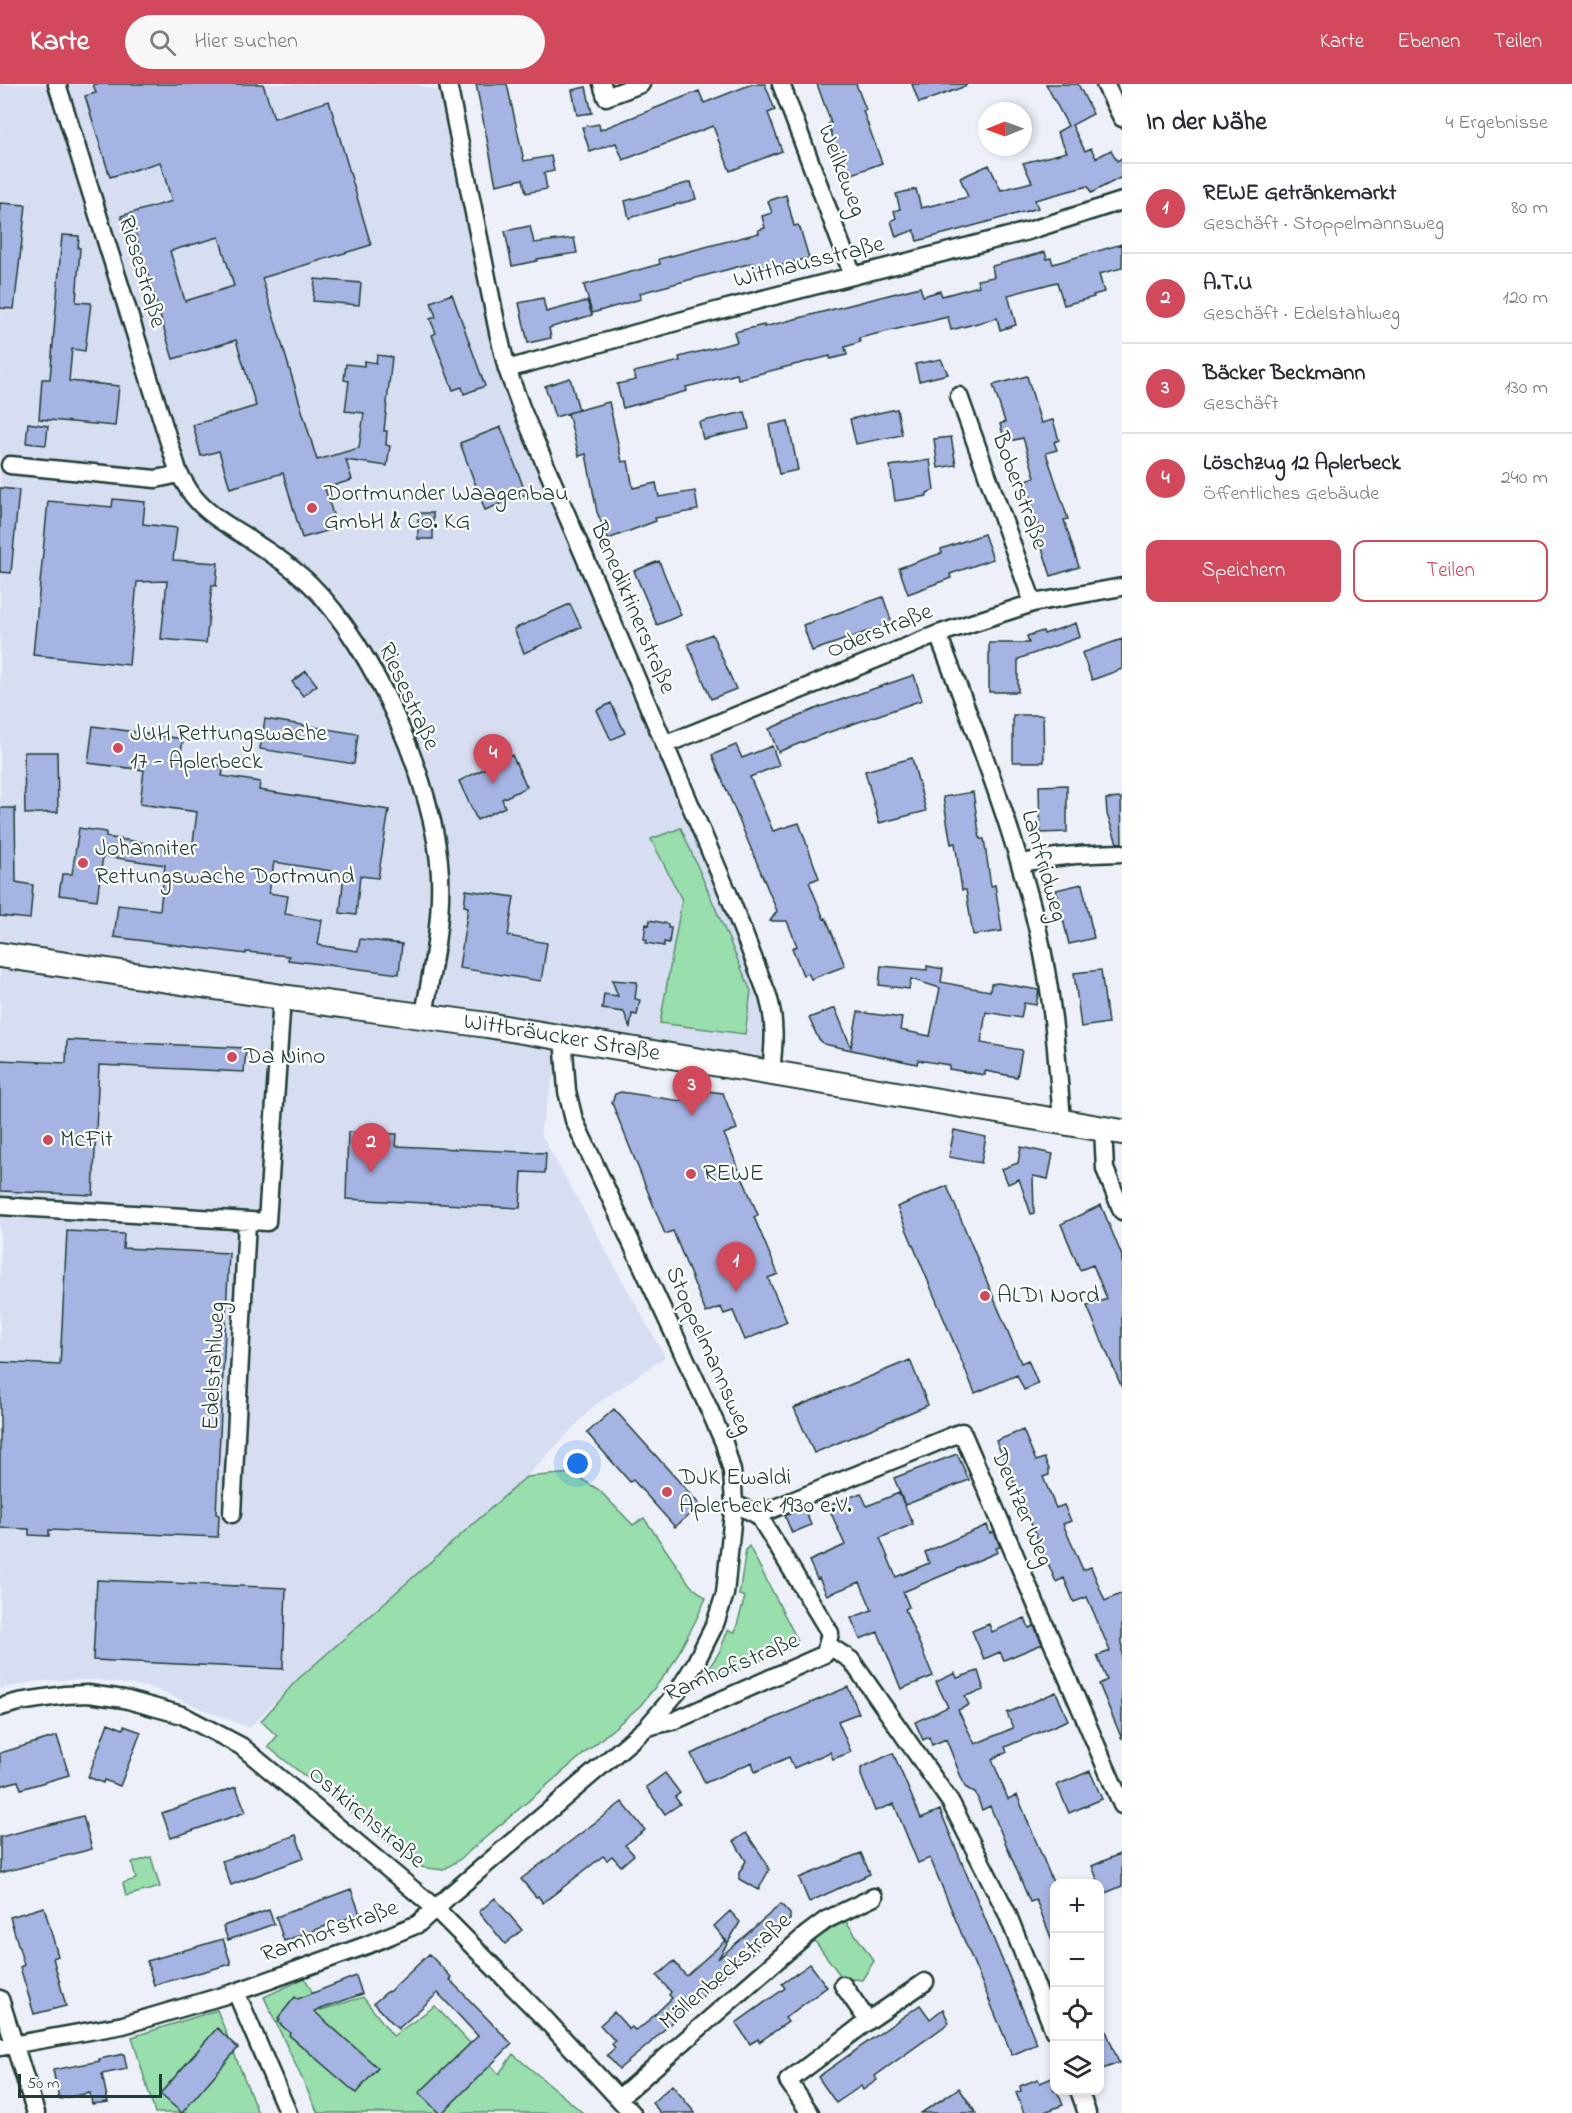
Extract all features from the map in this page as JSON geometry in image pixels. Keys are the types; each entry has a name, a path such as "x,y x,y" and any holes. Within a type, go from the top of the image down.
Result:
{"main road":[{"name":"Wittbräucker Straße","path":"0,955 282,997 424,1015 1112,1130"}],"street":[{"name":"Riesestraße","path":"57,84 179,474 194,498 215,517 274,555 310,585 332,609 352,636 373,672 413,760 434,827 440,877 438,925 424,1015"},
{"name":"Benediktinerstraße","path":"448,84 507,369 522,410 728,893 768,996 775,1031 771,1072"},
{"path":"602,84 606,97 641,84"},
{"name":"Weilkeweg","path":"781,84 853,276"},
{"path":"1104,84 1122,118"},
{"name":"Witthausstraße","path":"507,369 706,314 1028,231 1122,201"},
{"name":"Boberstraße","path":"959,396 1033,603"},
{"path":"10,465 156,479 179,474"},
{"name":"Oderstraße","path":"664,745 938,634 1033,603 1122,587"},
{"name":"Lantfridweg","path":"938,634 991,774 1020,864 1038,933 1052,1004 1062,1121"},
{"path":"1020,864 1064,856 1122,853"},
{"path":"0,1206 267,1222 282,997"},
{"name":"Stoppelmannsweg","path":"563,1037 564,1075 574,1120 669,1320 724,1443 732,1471 734,1503"},
{"path":"1112,1130 1105,1169 1122,1211"},
{"name":"Edelstahlweg","path":"232,1514 247,1221"},
{"name":"Deutzer Weg","path":"759,1516 770,1509 962,1432 1122,1805"},
{"path":"734,1503 759,1516 830,1634 828,1645 851,1660 951,1803 1007,1913 1050,2021"},
{"name":"Ramhofstraße","path":"7,2046 123,2025 236,1992 400,1933 418,1924 647,1727 678,1691 695,1664 715,1624 725,1594 734,1503"},
{"name":"Ramhofstraße","path":"647,1727 676,1720 825,1654 828,1645"},
{"name":"Ostkirchstraße","path":"0,1707 65,1695 88,1694 124,1699 182,1715 242,1746 435,1908 545,2019 632,2113"},
{"name":"Möllenbeckstraße","path":"619,2098 806,1935 826,1920 874,1897"},
{"path":"810,2113 788,2081 925,1982"},
{"path":"843,1985 868,2021"},
{"path":"236,1992 288,2113"},
{"path":"0,1999 7,2046 36,2113"},
{"path":"1080,2095 1087,2113"}],"shaded area":[{"path":"0,84 415,84 445,93 504,371 768,996 771,1072 563,1037 540,1132 665,1357 594,1406 526,1477 295,1682 249,1728 152,1688 96,1680 62,1680 34,1682 0,1689"}],"green space":[{"path":"681,828 751,991 745,1034 660,1023 682,900 651,839"},
{"path":"572,1473 599,1490 633,1525 644,1518 690,1585 706,1598 671,1667 640,1706 459,1860 443,1870 420,1867 268,1747 277,1736 261,1721 295,1682 526,1477"},
{"path":"749,1546 798,1641 797,1645 711,1681 707,1671 720,1651 728,1630 735,1632 745,1597 739,1595 746,1549"},
{"path":"151,1857 160,1887 126,1896 123,1883 136,1879 132,1863"},
{"path":"845,1920 874,1961 862,1980 853,1979 846,1983 814,1940"},
{"path":"305,1978 321,2010 363,1997 393,2036 435,2006 499,2074 513,2054 583,2113 318,2113 264,1997"},
{"path":"217,2010 258,2113 155,2113 132,2037"}],"building":[{"path":"93,84 263,84 274,118 329,101 371,245 262,278 317,460 359,448 364,413 345,411 349,381 344,380 346,364 364,366 364,361 376,363 377,355 392,357 384,431 387,431 386,445 390,446 387,466 346,460 352,480 325,488 337,528 302,538 283,473 230,488 219,451 201,456 193,425 256,406 236,340 173,359 136,235 128,238 121,216 172,201 160,162 110,177 85,96 96,93","holes":["219,237 234,286 185,301 170,251"]},
{"path":"476,84 507,84 524,161 551,156 554,171 544,173 547,189 526,193 523,179 496,185"},
{"path":"752,84 765,84 775,110 768,113 782,151 730,171 713,126 623,160 616,143 590,152 582,127 599,124 600,130 699,91 704,103"},
{"path":"817,84 856,84 882,163 847,176 828,124 831,123"},
{"path":"912,84 966,84 966,86 919,103"},
{"path":"1046,84 1078,84 1093,114 1072,125 1085,151 1091,148 1096,158 1111,150 1117,161 1122,158 1122,177 1091,193 1088,186 1035,200 1038,208 951,232 917,241 914,230 896,237 891,221 896,218 894,211 900,209 896,194 916,189 921,208 968,197 960,178 989,165 1001,190 1032,182 1023,163 1067,152 1057,132 1068,126"},
{"path":"586,87 592,113 577,115 572,90"},
{"path":"691,182 696,199 629,218 625,201"},
{"path":"786,195 794,226 798,225 800,228 809,258 772,268 772,266 754,269 752,263 640,293 641,299 592,313 584,285 660,264 659,259 759,233 758,230 765,228 762,216 772,213 768,201"},
{"path":"0,203 26,205 14,309 0,308"},
{"path":"530,226 534,243 574,238 577,253 537,259 537,261 512,266 505,231"},
{"path":"62,235 79,236 76,302 91,303 85,351 72,349 69,381 119,386 115,426 39,419 42,379 50,379"},
{"path":"1122,244 1122,268 1099,274 1104,292 1093,295 1094,297 1064,305 1057,282 1008,295 1016,325 1000,330 997,318 951,330 948,317 859,338 860,342 845,347 847,355 830,359 830,356 738,379 737,374 686,387 687,391 623,408 617,384 636,380 634,372 680,361 679,357 737,342 734,332 764,325 764,327 920,287 923,296 940,291 942,296 979,286 977,280 994,277 992,266 1045,252 1047,259 1051,258 1053,264"},
{"path":"315,279 361,283 359,305 313,301"},
{"path":"452,294 485,386 464,394 462,387 453,390 432,335 436,333 430,319 436,317 431,302"},
{"path":"543,298 546,312 587,301 592,315 549,328 551,338 528,343 519,303"},
{"path":"941,359 948,374 919,381 915,364"},
{"path":"1027,376 1041,423 1053,420 1059,440 1054,442 1057,450 1046,453 1068,519 1064,520 1079,567 1051,576 1024,481 1035,477 1023,438 1005,442 1000,424 1005,422 993,385"},
{"path":"570,378 579,410 555,417 545,386"},
{"path":"609,402 622,462 628,461 633,488 656,483 659,497 695,491 698,510 655,518 656,521 608,539 597,512 586,454 579,456 568,413"},
{"path":"897,409 902,435 856,444 850,419"},
{"path":"745,412 749,429 703,439 699,422"},
{"path":"788,421 798,470 779,474 769,425"},
{"path":"28,423 48,426 46,445 26,443"},
{"path":"501,427 526,494 485,510 460,443"},
{"path":"951,437 956,465 938,468 934,439"},
{"path":"930,460 934,490 927,493 927,496 895,501 890,466"},
{"path":"0,488 19,490 11,573 0,572"},
{"path":"113,499 145,502 143,524 177,528 173,560 218,563 216,586 212,585 206,643 161,639 167,581 137,582 129,665 33,655 48,501 112,507"},
{"path":"418,513 433,513 433,539 418,539"},
{"path":"984,534 993,559 950,574 951,578 908,594 899,568 942,553 941,549"},
{"path":"659,561 681,615 657,625 634,571"},
{"path":"883,597 892,623 812,651 803,625"},
{"path":"570,604 581,627 524,653 514,629"},
{"path":"1076,623 1080,637 1018,659 1018,692 989,692 989,643 1029,643 1027,636 1043,631 1044,634"},
{"path":"712,634 736,689 711,699 688,644"},
{"path":"1122,639 1122,669 1092,680 1082,653"},
{"path":"306,671 317,685 303,696 292,682"},
{"path":"914,675 922,700 778,752 769,729 820,707"},
{"path":"611,703 625,733 611,740 597,710"},
{"path":"1013,715 1043,715 1044,762 1013,762"},
{"path":"265,719 358,734 354,764 260,749"},
{"path":"93,726 183,739 180,760 224,766 222,776 260,782 259,790 389,810 378,878 360,876 356,915 340,913 344,873 274,862 269,893 288,896 285,914 322,920 318,945 358,951 360,939 402,944 399,974 288,960 289,956 246,952 246,954 114,937 118,905 160,910 165,865 103,856 97,900 59,895 62,874 72,874 79,828 106,832 106,837 192,850 197,812 140,804 144,770 88,763"},
{"path":"736,745 742,758 772,746 779,765 750,777 773,831 799,823 819,878 809,882 845,966 811,979 808,973 803,975 792,948 797,946 787,921 770,921 777,911 712,755"},
{"path":"24,752 57,752 58,812 25,814"},
{"path":"512,755 527,787 502,799 505,807 477,820 459,781"},
{"path":"912,758 926,811 879,823 865,771"},
{"path":"1067,785 1067,832 1040,833 1039,786"},
{"path":"973,792 980,839 984,839 991,886 995,885 1002,931 973,935 966,890 962,890 955,843 951,844 943,797"},
{"path":"1121,798 1122,843 1117,843 1107,814 1106,799"},
{"path":"0,808 15,808 16,882 33,885 30,919 0,916"},
{"path":"1082,884 1094,938 1069,944 1056,890"},
{"path":"466,890 514,897 508,936 547,943 541,981 459,968 468,907 464,906"},
{"path":"650,920 668,924 668,928 671,928 669,943 664,942 664,946 646,943 647,940 644,939 646,924 649,925"},
{"path":"881,966 927,970 927,966 943,969 941,982 990,991 991,984 998,983 1039,990 1036,1005 1024,1003 1021,1018 986,1012 981,1043 1022,1050 1017,1077 985,1071 985,1075 949,1069 949,1065 918,1060 917,1064 824,1044 818,1038 809,1018 835,1008 851,1047 858,1012 902,1018 900,1030 930,1036 940,988 911,979 909,989 879,985"},
{"path":"1101,970 1108,1023 1081,1027 1074,973"},
{"path":"612,980 637,982 635,999 640,1000 637,1015 632,1014 630,1028 624,1012 602,1009 604,994 618,996"},
{"name":"McFit","path":"67,1040 246,1048 244,1072 99,1065 93,1195 0,1191 0,1060 66,1063"},
{"name":"REWE","path":"684,1088 723,1093 737,1129 724,1134 758,1215 754,1217 778,1274 768,1278 787,1322 745,1340 733,1311 724,1314 721,1307 706,1313 673,1231 665,1234 612,1103 615,1094 621,1092 681,1101"},
{"path":"954,1130 986,1137 981,1163 949,1157"},
{"path":"348,1132 397,1134 396,1146 546,1153 545,1173 522,1172 520,1208 346,1199"},
{"path":"1021,1147 1053,1154 1048,1179 1033,1176 1034,1213 1031,1214 1019,1179 1008,1184 1002,1169 1018,1163"},
{"path":"947,1186 1021,1363 1028,1360 1038,1384 1024,1390 1017,1375 975,1393 897,1207"},
{"path":"1101,1205 1122,1256 1122,1388 1087,1306 1107,1299 1093,1265 1080,1270 1061,1224"},
{"path":"67,1231 124,1234 123,1248 229,1253 216,1514 219,1515 218,1537 49,1530 49,1536 29,1535 29,1529 0,1528 0,1362 60,1365"},
{"path":"910,1360 928,1405 814,1453 794,1408"},
{"path":"614,1409 700,1505 675,1527 633,1480 630,1482 587,1433"},
{"path":"1023,1430 1036,1461 1044,1458 1049,1469 1049,1475 1043,1477 1056,1508 1064,1505 1071,1521 1063,1524 1083,1570 1091,1567 1105,1601 1122,1593 1122,1739 1099,1684 1107,1680 1097,1656 1110,1651 1087,1597 1074,1602 1064,1578 1056,1582 996,1441"},
{"path":"957,1454 969,1480 905,1505 894,1478"},
{"path":"861,1493 867,1506 899,1493 913,1524 880,1538 896,1577 929,1563 925,1552 987,1525 990,1533 994,1532 1000,1547 996,1548 998,1552 903,1592 909,1607 905,1609 933,1676 901,1689 878,1632 860,1639 851,1618 872,1610 860,1582 827,1595 809,1561 845,1545 828,1506"},
{"path":"804,1508 811,1525 792,1533 785,1516"},
{"path":"97,1580 286,1588 283,1669 93,1660"},
{"path":"1025,1618 1029,1628 1034,1626 1042,1644 1004,1660 1000,1652 984,1659 972,1631 989,1624 992,1632"},
{"path":"978,1671 984,1690 965,1696 969,1705 958,1710 975,1744 1013,1728 1007,1713 1056,1692 1068,1720 1005,1747 1007,1752 992,1759 1008,1799 1017,1795 1052,1879 1050,1935 1036,1900 1030,1902 990,1806 982,1810 976,1794 965,1787 946,1739 932,1745 929,1737 923,1740 915,1722 948,1707 936,1682 955,1673 957,1678"},
{"path":"848,1687 859,1713 838,1721 851,1752 833,1759 830,1752 794,1768 789,1757 755,1772 752,1762 705,1783 691,1754"},
{"path":"108,1723 123,1729 124,1726 141,1732 120,1786 88,1777"},
{"path":"57,1736 69,1775 21,1789 18,1781 0,1786 0,1753"},
{"path":"893,1753 921,1818 940,1810 1037,2044 1012,2055 930,1858 918,1863 894,1804 875,1811 861,1775 861,1768"},
{"path":"1090,1771 1102,1799 1069,1813 1057,1785"},
{"path":"665,1773 680,1793 675,1797 680,1804 665,1814 646,1787"},
{"path":"236,1787 246,1812 171,1838 162,1813"},
{"path":"622,1802 645,1830 625,1845 634,1855 621,1866 612,1856 607,1860 603,1856 543,1903 521,1879"},
{"path":"83,1816 92,1849 0,1873 0,1837"},
{"path":"746,1833 769,1870 758,1890 739,1879 739,1873 746,1861 734,1841"},
{"path":"296,1835 304,1858 231,1885 222,1861"},
{"path":"861,1853 870,1874 809,1902 799,1878"},
{"path":"1122,1853 1122,1886 1104,1894 1104,1879 1097,1879 1092,1866"},
{"path":"351,1889 360,1914 284,1941 276,1917"},
{"path":"495,1898 522,1930 505,1944 479,1912"},
{"path":"781,1904 790,1914 790,1920 619,2069 607,2055 615,2048 612,2044 615,2041 600,2025 614,2012 629,2029 632,2027 635,2030 644,2025 672,1998 669,1995 671,1992 657,1976 674,1961 686,1976 726,1940 714,1926 730,1911 740,1922 718,1959"},
{"path":"44,1907 58,1956 53,1958 66,2006 34,2014 20,1967 24,1965 10,1917"},
{"path":"269,1910 274,1924 228,1940 223,1926"},
{"path":"223,1939 231,1964 154,1985 147,1961"},
{"path":"429,1954 452,1978 450,1980 512,2044 442,2113 439,2113 419,2093 478,2036 438,1993 398,2029 374,2003"},
{"path":"810,1964 827,1987 785,2018 788,2022 759,2042 758,2039 750,2044 736,2023 785,1988 782,1984"},
{"path":"356,1976 362,1994 314,2011 378,2068 356,2093 289,2035 290,2033 278,2022 280,2020 278,2018 295,1997 298,1999"},
{"path":"920,2005 930,2019 943,2009 949,2023 875,2076 877,2080 863,2090 861,2086 836,2103 818,2077"},
{"path":"1104,2026 1119,2063 1104,2069"},
{"path":"217,2028 238,2048 182,2113 160,2094"},
{"path":"124,2054 127,2069 102,2074 108,2102 92,2104 90,2093 59,2099 53,2070"},
{"path":"1038,2079 1040,2083 1050,2079 1050,2095 1059,2095 1063,2105 1042,2113 1024,2113 1016,2093 1021,2091 1020,2086"},
{"path":"672,2085 695,2113 661,2113 652,2103"},
{"path":"959,2088 976,2113 921,2113 944,2098"}],"place":[{"name":"Dortmunder Waagenbau GmbH & Co. KG","path":"312,508"},
{"name":"JUH Rettungswache 17 - Aplerbeck","path":"118,748"},
{"name":"Löschzug 12 Aplerbeck","path":"493,784"},
{"name":"Johanniter Rettungswache Dortmund","path":"83,863"},
{"name":"Da Nino","path":"232,1057"},
{"name":"Bäcker Beckmann","path":"692,1116"},
{"name":"McFit","path":"48,1140"},
{"name":"A.T.U","path":"371,1173"},
{"name":"REWE","path":"691,1174"},
{"name":"REWE Getränkemarkt","path":"736,1292"},
{"name":"ALDI Nord","path":"985,1296"},
{"name":"DJK Ewaldi Aplerbeck 1930 e.V.","path":"667,1492"}]}
